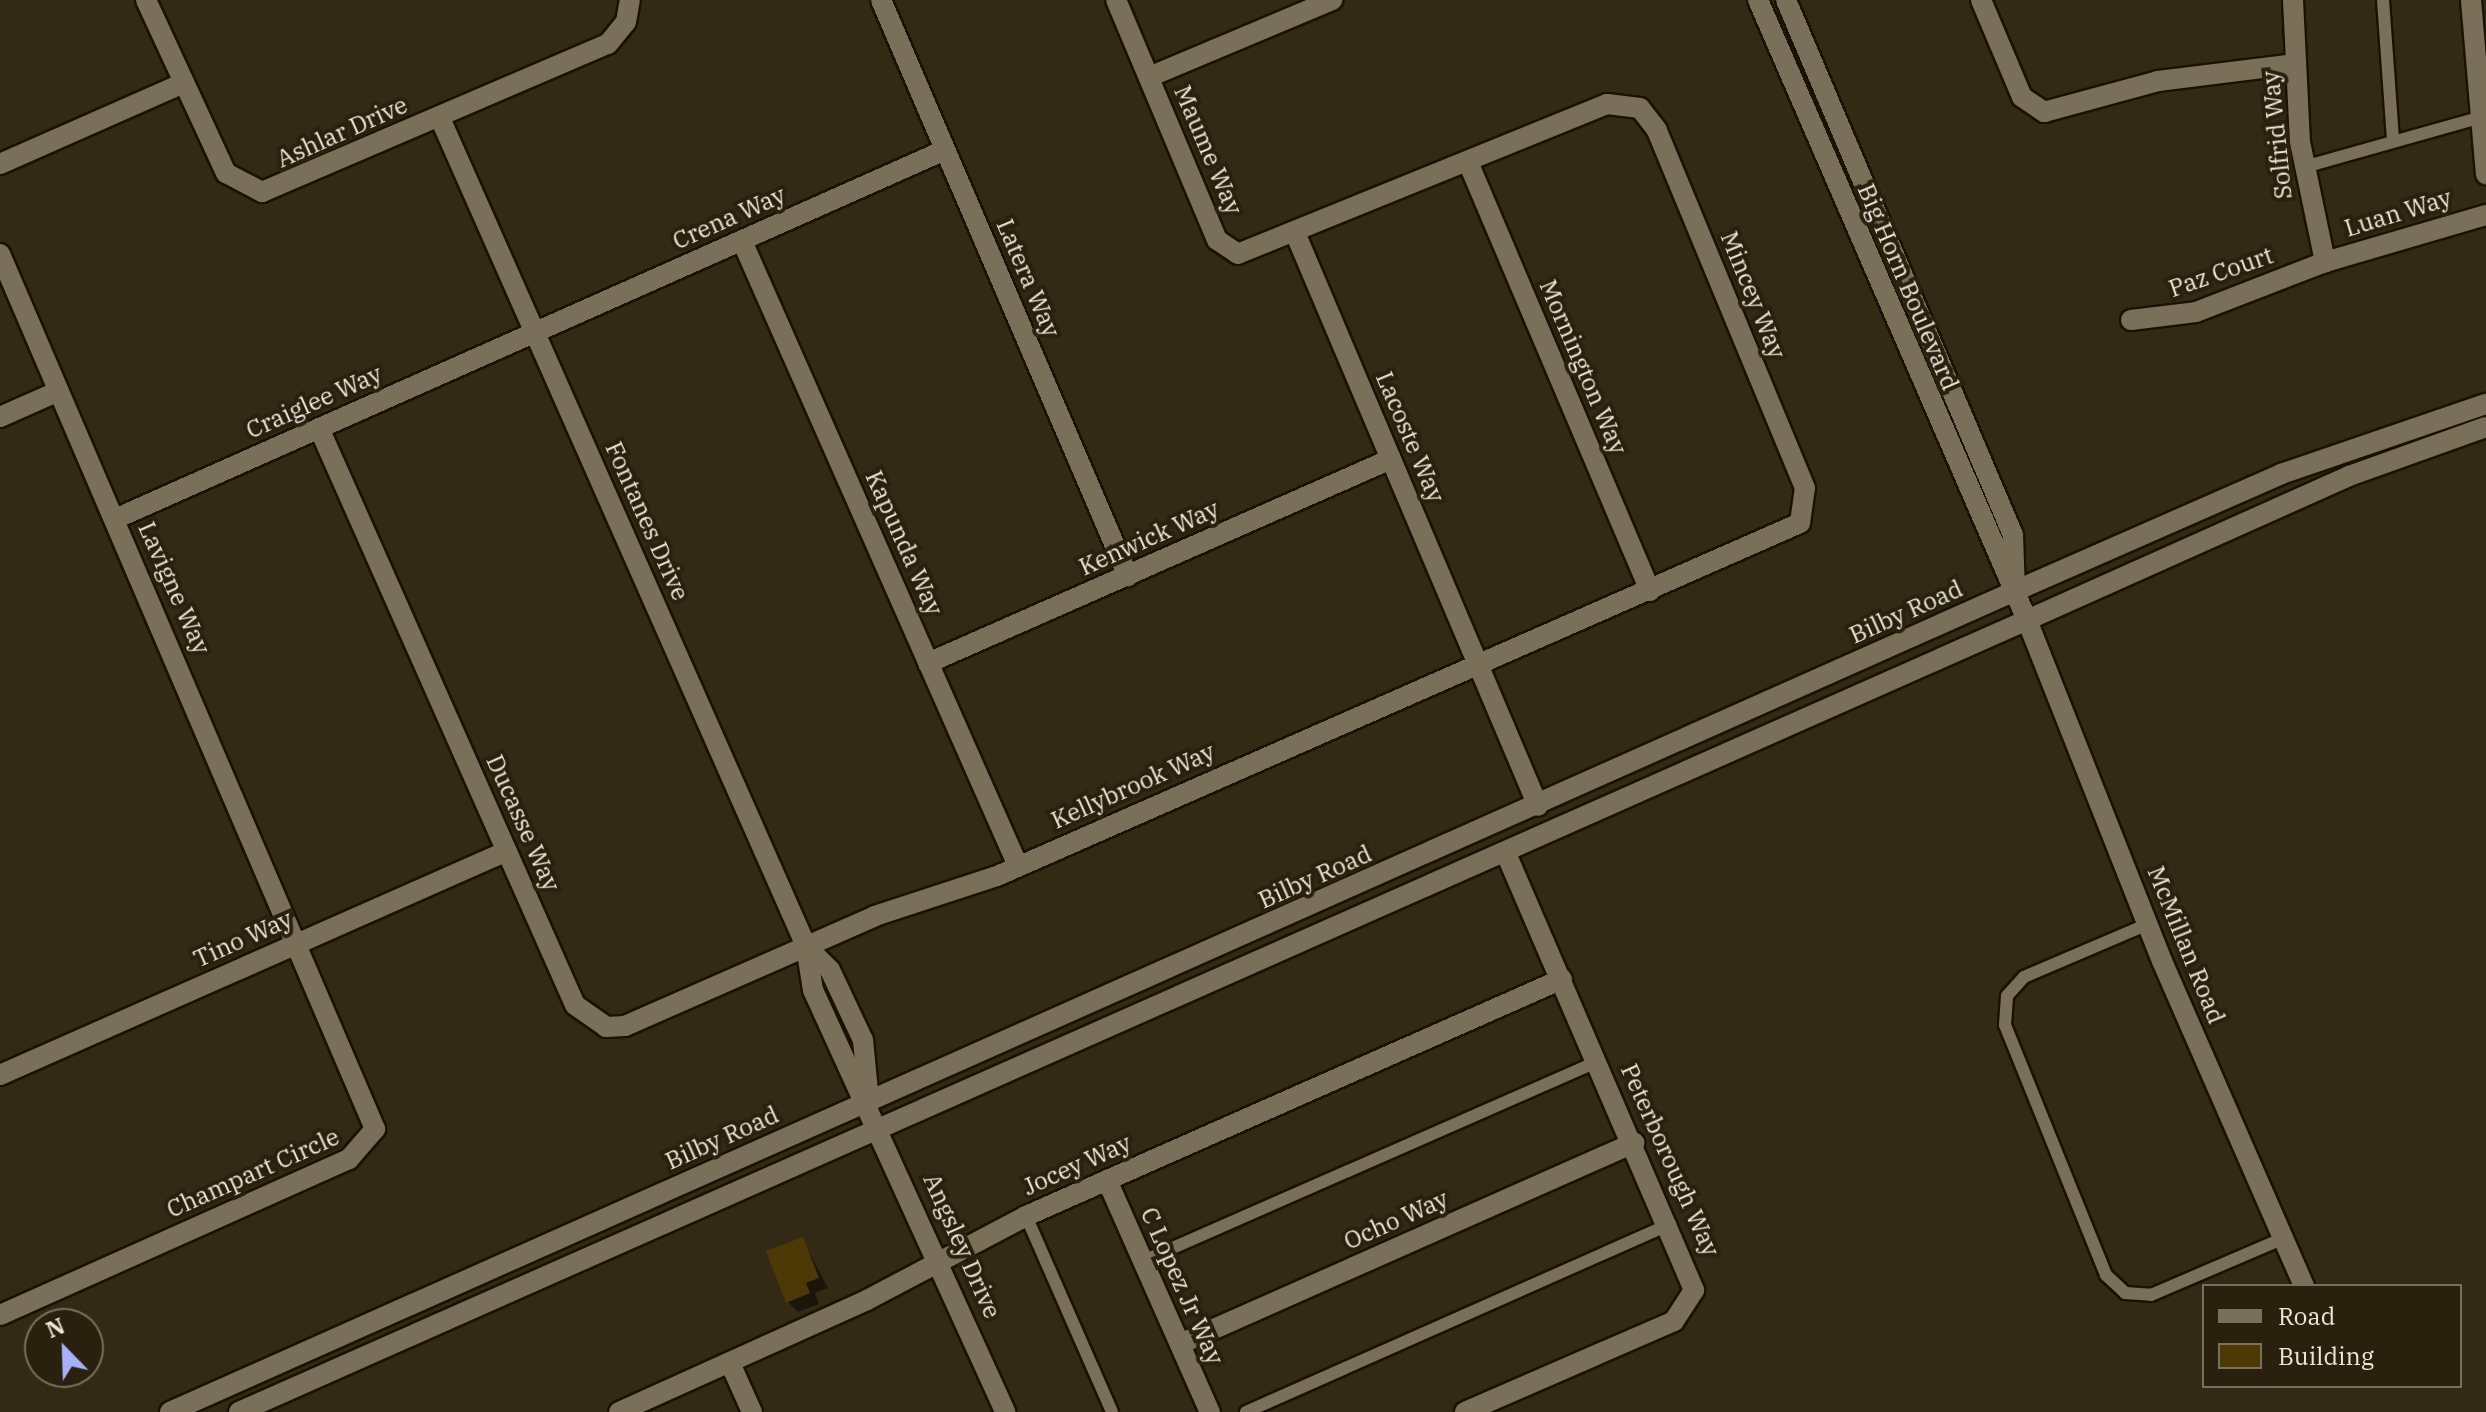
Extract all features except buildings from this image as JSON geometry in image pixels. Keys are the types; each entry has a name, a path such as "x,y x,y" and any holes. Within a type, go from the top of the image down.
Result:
{"street":[{"name":"Ashlar Drive","path":"146,0 226,173 253,191 281,188 608,44 626,22 630,0"},
{"name":"Latera Way","path":"881,0 1128,576"},
{"name":"Maume Way","path":"1116,0 1223,246 1247,254 1296,235"},
{"path":"1149,77 1332,0"},
{"name":"Big Horn Boulevard","path":"1758,0 2027,620"},
{"name":"Big Horn Boulevard","path":"1786,0 2013,535 2015,591"},
{"path":"1981,0 2022,97 2035,109 2052,112 2203,72 2294,64"},
{"name":"Solfrid Way","path":"2293,0 2294,64 2304,167 2325,262"},
{"path":"2471,0 2486,174"},
{"path":"0,164 184,83"},
{"name":"Mincey Way","path":"1296,235 1607,104 1640,108 1657,130 1807,507 1789,533 1476,660"},
{"name":"Fontanes Drive","path":"440,118 806,946 813,990 869,1101"},
{"name":"Crena Way","path":"535,333 945,150"},
{"name":"Mornington Way","path":"1468,162 1650,591"},
{"name":"Luan Way","path":"2325,262 2486,215"},
{"name":"Lacoste Way","path":"1296,235 1538,806"},
{"name":"Kapunda Way","path":"742,241 1018,866"},
{"name":"Lavigne Way","path":"0,254 300,942"},
{"name":"Paz Court","path":"2131,320 2196,312 2325,262"},
{"name":"Craiglee Way","path":"115,519 535,333"},
{"path":"0,417 59,391"},
{"name":"Bilby Road","path":"170,1412 2281,474 2486,404"},
{"path":"239,1412 2349,476 2486,427"},
{"name":"Ducasse Way","path":"319,428 575,1005 596,1024 625,1026 806,946"},
{"name":"Kenwick Way","path":"928,663 1391,459"},
{"name":"McMillan Road","path":"2027,620 2148,924 2303,1284"},
{"name":"Kellybrook Way","path":"806,946 1018,866 1476,660"},
{"name":"Tino Way","path":"0,1075 507,851"},
{"name":"Peterborough Way","path":"1465,1412 1682,1316 1694,1280 1505,852"},
{"name":"Champart Circle","path":"0,1315 367,1147 373,1110 300,942"},
{"name":"Jocey Way","path":"619,1412 730,1363 1026,1216 1562,979"},
{"name":"Angsley Drive","path":"869,1101 1005,1412"},
{"name":"Ocho Way","path":"1180,1344 1634,1143"},
{"name":"C Lopez Jr Way","path":"1107,1180 1210,1412"},
{"path":"730,1363 752,1412"}],"lane":[{"path":"2383,0 2393,139"},
{"path":"2304,167 2393,139 2482,116"},
{"path":"2148,924 2024,977 2007,996 2005,1025 2106,1275 2125,1293 2151,1295 2284,1238"},
{"path":"1143,1261 1598,1061"},
{"path":"1026,1216 1112,1412"},
{"path":"1246,1412 1670,1224"}]}
